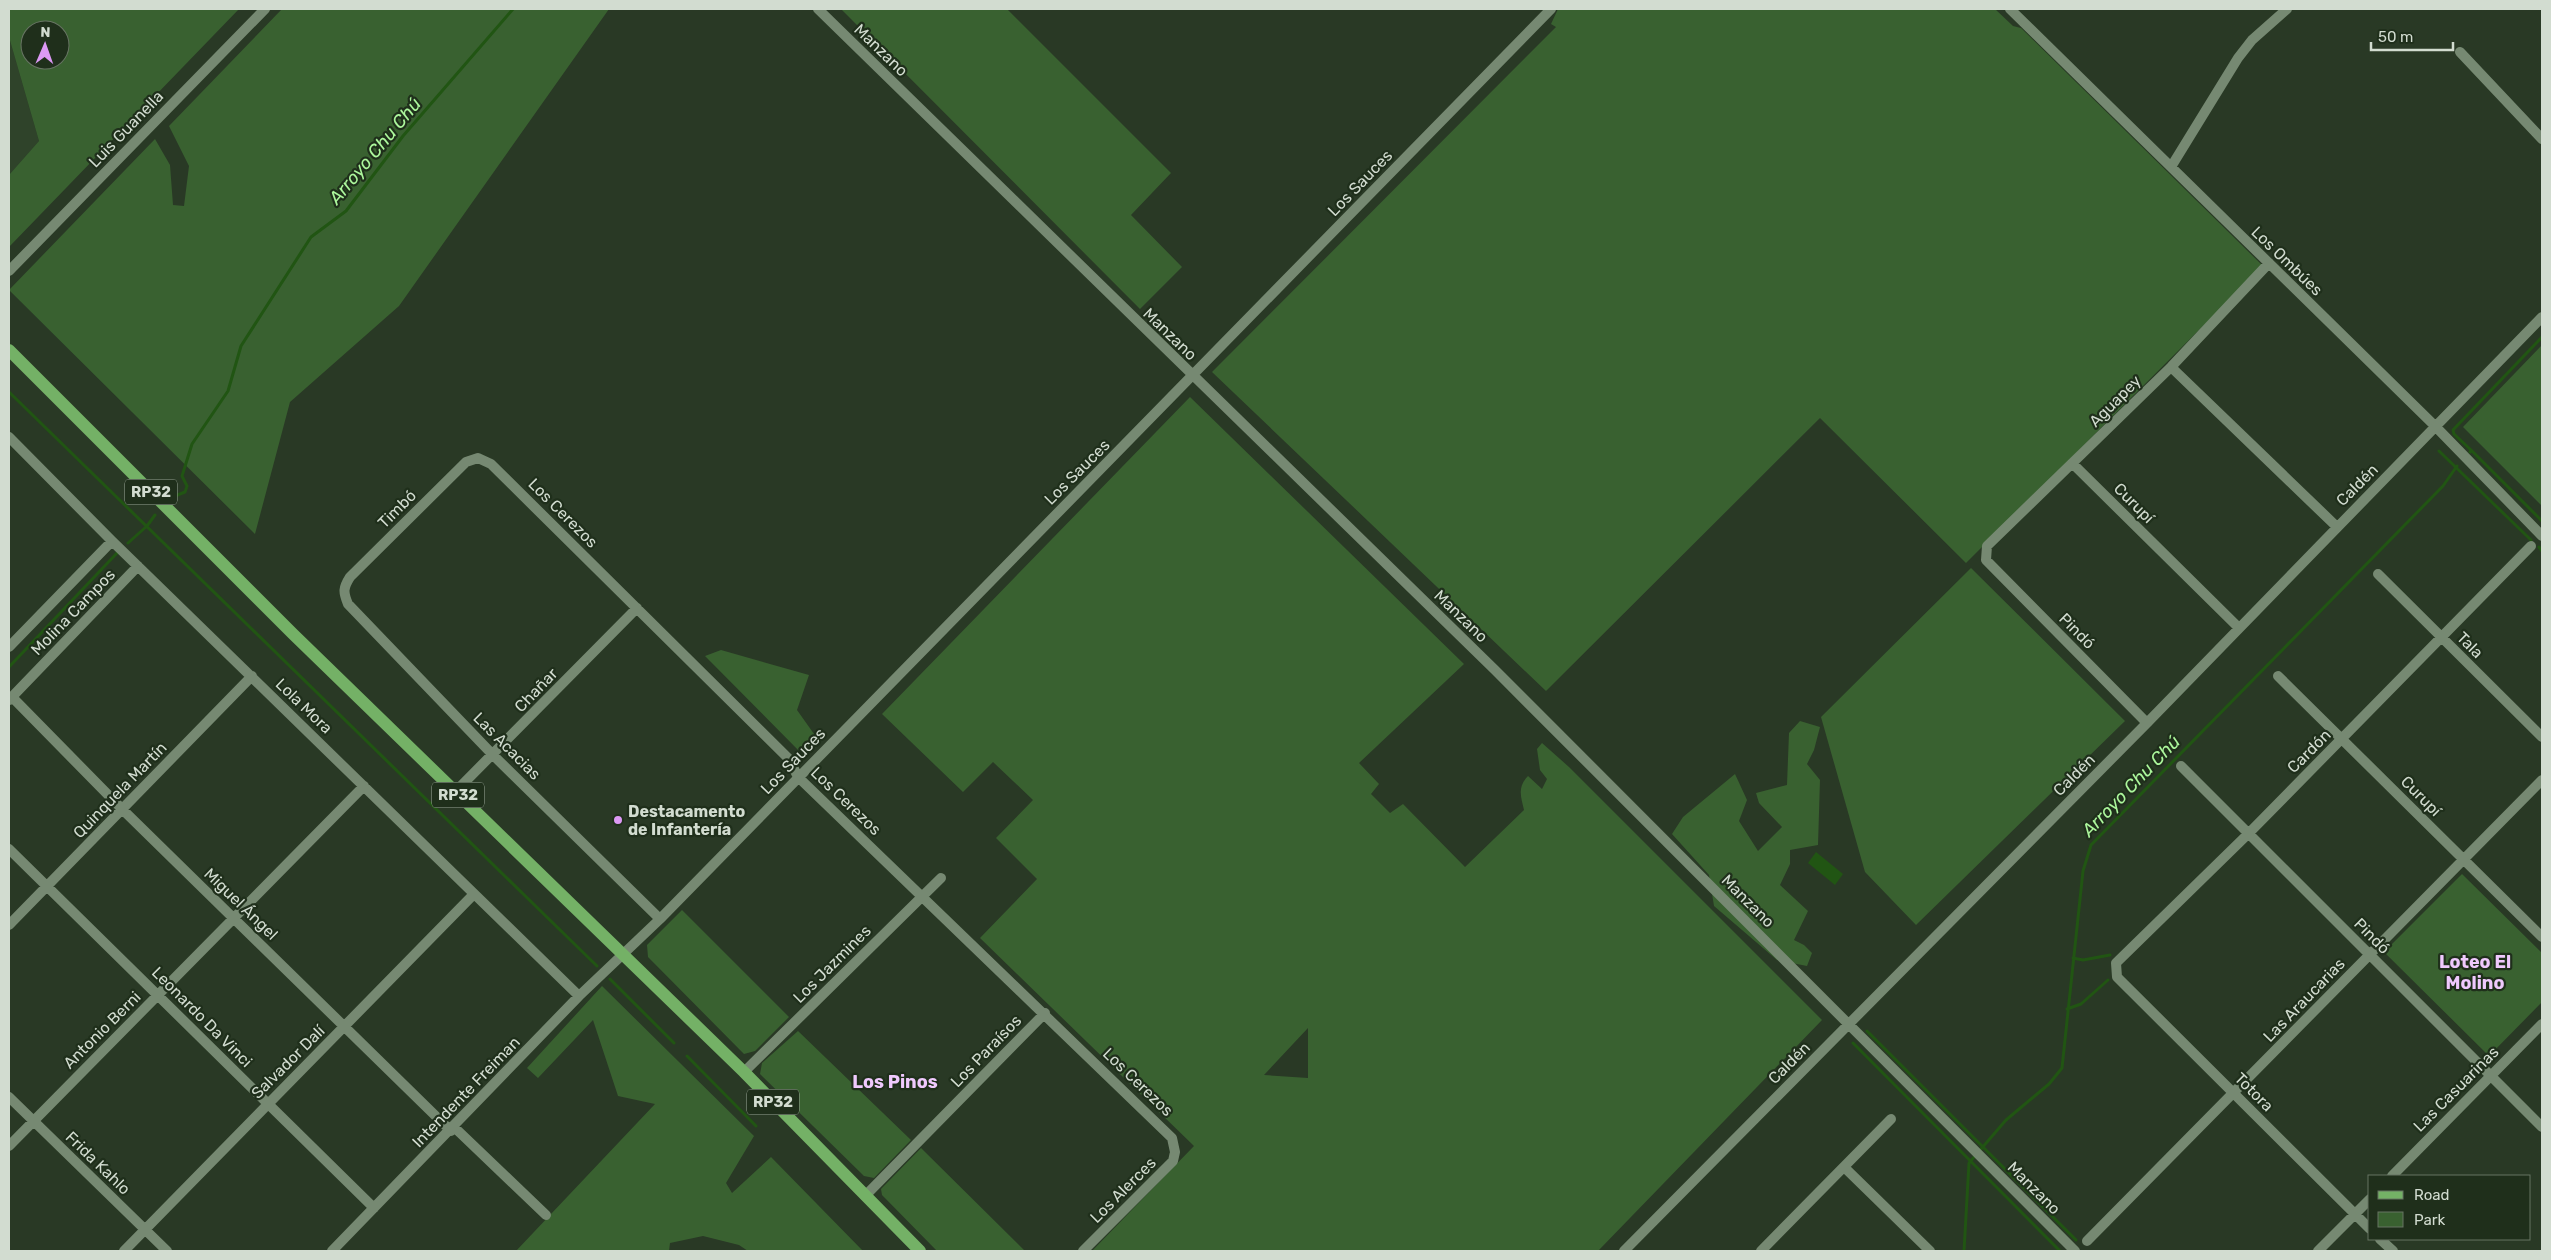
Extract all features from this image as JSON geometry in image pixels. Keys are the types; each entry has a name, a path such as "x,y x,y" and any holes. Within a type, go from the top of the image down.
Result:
{"main road":[{"name":"RP32","path":"9,350 455,792 744,1072 920,1251"}],"street":[{"name":"Luis Guanella","path":"9,271 265,9"},
{"name":"Manzano","path":"818,9 1192,376 1502,676 2076,1251"},
{"name":"Los Sauces","path":"623,956 1551,9"},
{"name":"Los Ombúes","path":"2010,9 2436,426 2542,536"},
{"path":"2171,167 2238,58 2252,40 2287,9"},
{"path":"2460,52 2542,139"},
{"name":"Aguapey","path":"1986,560 1987,546 2171,367 2269,263"},
{"name":"Caldén","path":"1624,1251 2147,722 2542,317"},
{"path":"2171,367 2337,527"},
{"name":"Lola Mora","path":"9,437 112,541 579,996"},
{"name":"Los Cerezos","path":"478,458 491,464 789,759 798,776 1167,1131 1174,1144"},
{"name":"Timbó","path":"343,588 350,577 466,462 478,458"},
{"name":"Curupí","path":"2073,464 2238,627"},
{"name":"Molina Campos","path":"9,647 112,541"},
{"name":"Cardón","path":"2117,977 2116,962 2248,834 2531,546"},
{"name":"Pindó","path":"1986,560 2147,722"},
{"name":"Molina Campos","path":"10,699 138,566"},
{"name":"Tala","path":"2378,574 2542,737"},
{"name":"Las Acacias","path":"343,588 348,604 493,755 660,919"},
{"name":"Chañar","path":"455,792 637,608"},
{"name":"Quinquela Martín","path":"9,925 252,676"},
{"name":"Curupí","path":"2278,676 2542,937"},
{"name":"Miguel Ángel","path":"10,699 344,1026 546,1215"},
{"name":"Pindó","path":"2181,766 2542,1127"},
{"name":"Las Araucarias","path":"2087,1241 2542,780"},
{"name":"Antonio Berni","path":"9,1146 364,786"},
{"name":"Leonardo Da Vinci","path":"9,849 374,1208"},
{"name":"Los Jazmines","path":"744,1072 941,878"},
{"name":"Salvador Dalí","path":"124,1251 474,894"},
{"name":"Intendente Freiman","path":"332,1251 579,996 623,956"},
{"name":"Totora","path":"2117,977 2368,1227"},
{"name":"Los Paraísos","path":"865,1196 1045,1013"},
{"name":"Las Casuarinas","path":"2393,1175 2542,1024"},
{"name":"Frida Kahlo","path":"9,1097 166,1251"},
{"path":"1760,1251 1891,1118"},
{"name":"Los Alerces","path":"1083,1251 1173,1161 1174,1144"},
{"path":"1844,1167 1930,1251"},
{"path":"2318,1251 2368,1201"},
{"path":"2381,1240 2393,1251"}],"shaded area":[{"path":"9,37 39,141 9,175"},
{"path":"1816,852 1843,874 1835,885 1808,863"}],"green space":[{"path":"9,9 239,9 9,247 9,175 39,141 9,37"},
{"path":"282,9 609,9 399,306 290,402 255,534 9,290 155,139 170,165 173,205 184,206 189,166 169,126"},
{"path":"841,9 1007,9 1171,173 1131,215 1182,267 1140,309"},
{"path":"1558,9 1995,9 2013,26 2021,28 2263,266 1966,563 1820,418 1546,691 1212,372 1556,27 1551,24"},
{"path":"2542,345 2542,506 2463,427"},
{"path":"1190,397 1464,664 1359,763 1379,784 1371,794 1390,813 1403,804 1465,867 1524,810 1521,788 1528,776 1542,789 1547,779 1540,770 1537,749 1542,743 1569,767 1822,1020 1598,1251 1092,1251 1194,1146 980,938 1037,879 996,838 1033,800 993,762 963,792 882,714","holes":["1308,1028 1308,1078 1264,1075"]},
{"path":"1971,568 2125,721 1916,925 1865,872 1821,717"},
{"path":"721,650 809,675 797,710 819,741 803,755 705,656"},
{"path":"1800,721 1820,727 1814,750 1807,764 1820,780 1818,845 1790,850 1790,864 1780,885 1808,911 1794,940 1804,945 1812,953 1807,966 1777,960 1714,906 1709,875 1672,834 1683,817 1735,774 1747,800 1739,821 1758,851 1782,827 1759,803 1756,793 1787,785 1789,733"},
{"path":"2462,874 2542,953 2542,1002 2489,1056 2384,952"},
{"path":"682,910 789,1017 755,1051 744,1054 648,957 647,945"},
{"path":"602,986 754,1136 726,1183 732,1193 771,1157 863,1251 748,1251 739,1245 703,1236 670,1243 669,1251 516,1251 655,1104 618,1096 593,1020 538,1078 527,1068"},
{"path":"798,1031 911,1140 874,1178 864,1176 760,1074 762,1063"},
{"path":"921,1148 1025,1251 937,1251 882,1195 881,1189"}],"waterway":[{"name":"Arroyo Chu Chú","path":"175,496 185,492 187,486 182,476 192,444 228,391 241,346 311,237 346,211 403,136 513,9"},
{"name":"Arroyo Chu Chú","path":"2470,452 2471,450 2454,434 2453,430 2542,337"},
{"path":"9,392 597,966"},
{"path":"2471,450 2542,521"},
{"path":"2439,451 2531,540"},
{"name":"Arroyo Chu Chú","path":"1964,1251 1969,1163 2006,1120 2049,1084 2062,1068 2083,871 2091,845 2443,486 2457,466"},
{"name":"Arroyo Chu Chú","path":"128,543 147,526 155,515"},
{"path":"2539,547 2542,551"},
{"name":"Arroyo Chu Chú","path":"9,667 117,553"},
{"path":"2073,958 2083,960 2110,955"},
{"path":"610,979 674,1043"},
{"path":"2067,1009 2081,1004 2108,980"},
{"path":"1867,1031 2076,1240"},
{"path":"1853,1043 2060,1251"},
{"path":"687,1056 756,1126"}],"place":[{"name":"Destacamento de Infantería","path":"618,820"}],"district":[{"name":"Loteo El Molino","path":"2475,972"},
{"name":"Los Pinos","path":"895,1082"}]}
